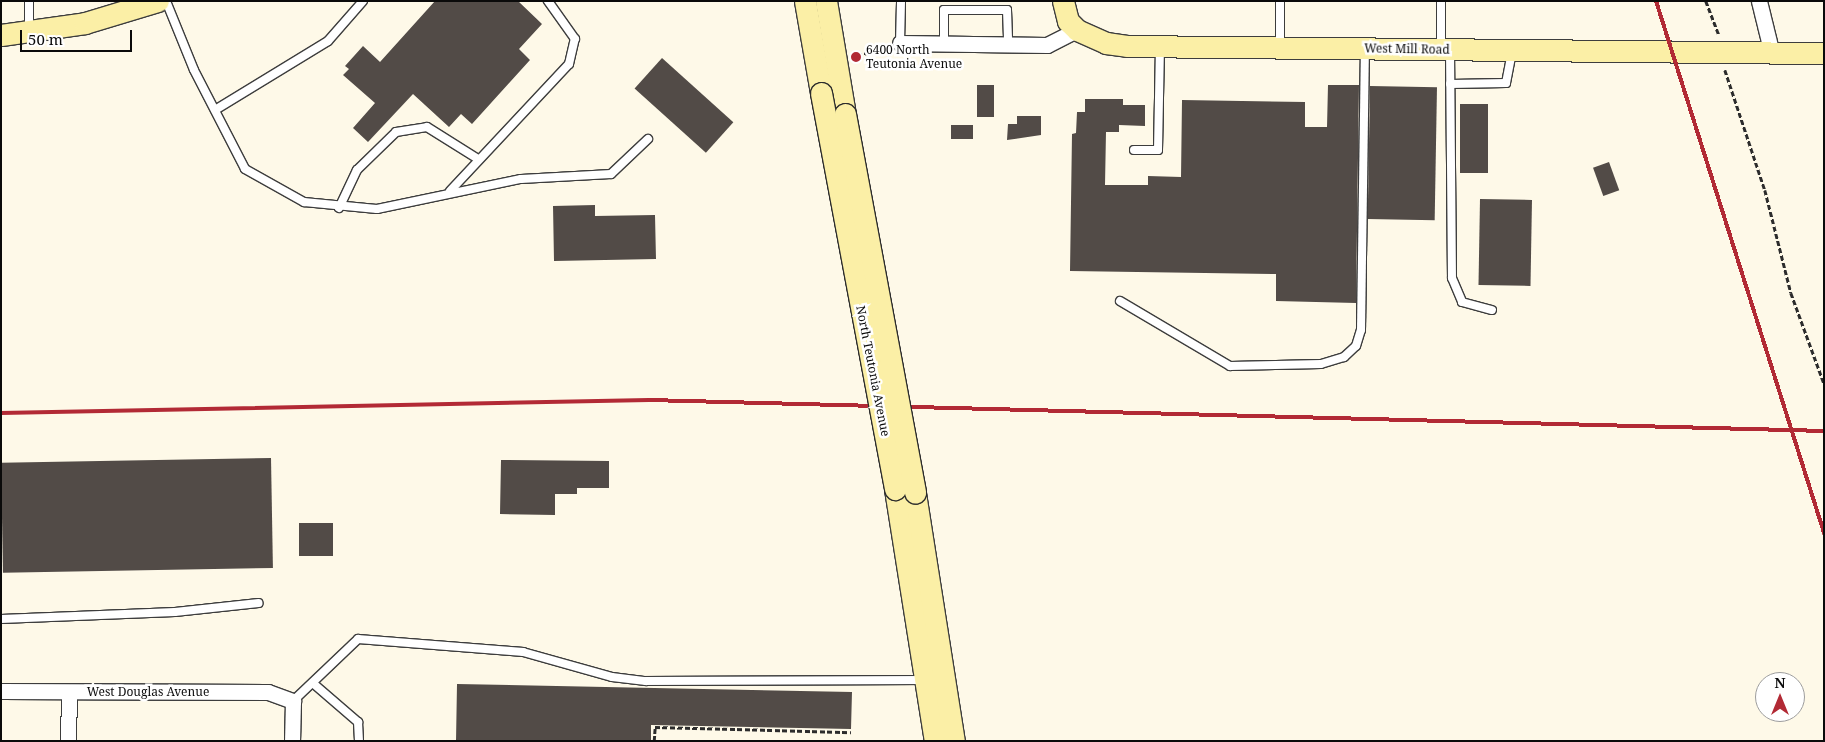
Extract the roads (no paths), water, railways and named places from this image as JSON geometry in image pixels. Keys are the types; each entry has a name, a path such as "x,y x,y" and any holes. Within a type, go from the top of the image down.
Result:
{"main road":[{"path":"1,35 94,21 158,1"},
{"name":"North Teutonia Avenue","path":"805,1 821,93 905,491"},
{"name":"North Teutonia Avenue","path":"826,1 937,680 954,741"},
{"path":"1063,1 1068,21 1077,30"},
{"name":"West Mill Road","path":"1077,30 1106,43 1160,46 1772,54 1824,53"},
{"name":"West Mill Road","path":"1772,54 1824,58"},
{"name":"North Teutonia Avenue","path":"935,741 937,680"}],"street":[{"path":"1759,1 1772,54"},
{"path":"900,43 1047,45 1077,30"},
{"name":"West Douglas Avenue","path":"1,691 268,692 293,701"},
{"path":"68,741 69,692"},
{"path":"292,741 293,701"}],"lane":[{"path":"29,1 29,32"},
{"path":"166,1 214,110 245,169 304,202 339,208 377,209 450,191 521,180 611,174 648,139"},
{"path":"214,110 328,41 363,1"},
{"path":"450,191 569,64 575,39 548,1"},
{"path":"900,43 901,1"},
{"path":"1280,1 1280,48"},
{"path":"1441,1 1450,84 1452,278 1462,302 1492,310"},
{"path":"944,44 944,10 1007,10 1008,44"},
{"path":"1134,150 1158,150 1160,46"},
{"path":"1120,301 1230,366 1321,364 1344,357 1356,346 1361,330 1365,49"},
{"path":"1450,84 1506,83 1512,51"},
{"path":"339,208 357,170 396,132 427,127 478,159"},
{"path":"1,619 175,612 259,603"},
{"path":"293,701 315,685 358,639 523,652 612,677 646,681 937,680"},
{"path":"315,685 358,722 359,741"}],"railway":[{"path":"1656,1 1824,533"},
{"path":"1,413 649,400 1824,431"}],"place":[{"name":"6400 North Teutonia Avenue","path":"856,57"}]}
